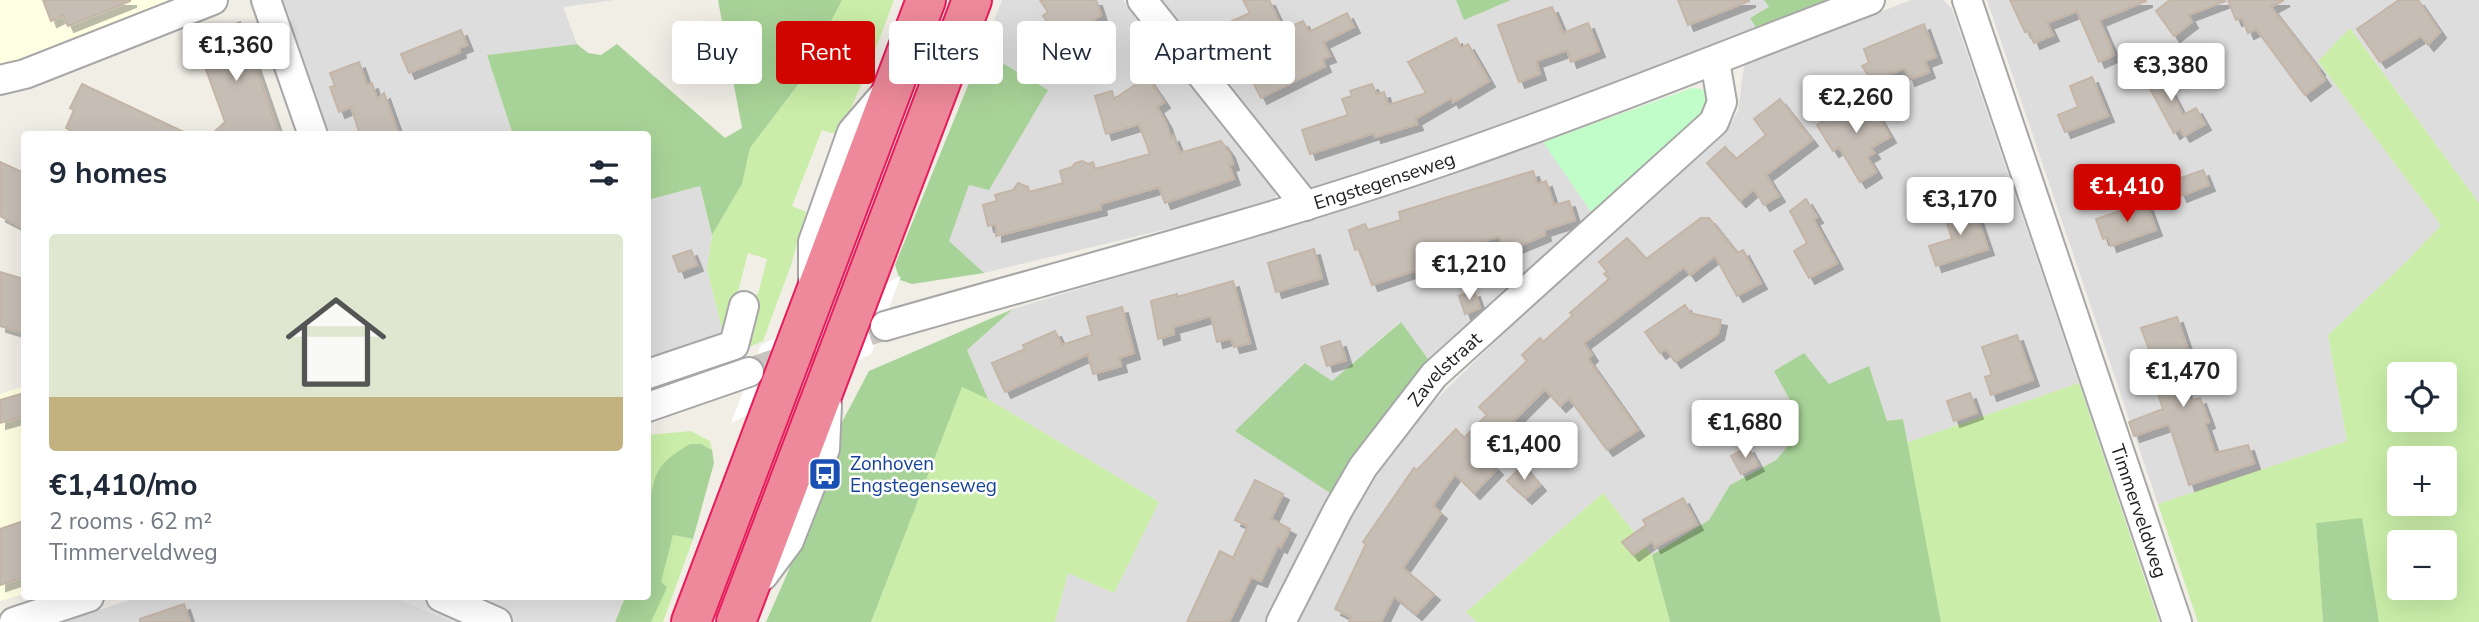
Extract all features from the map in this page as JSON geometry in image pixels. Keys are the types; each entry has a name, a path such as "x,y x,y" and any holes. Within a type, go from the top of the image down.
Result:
{"highway":[{"path":"691,622 926,0"},
{"path":"740,611 972,0"}],"street":[{"path":"0,80 25,74 213,0"},
{"path":"266,0 312,131"},
{"path":"1142,0 1306,206"},
{"name":"Timmerveldweg","path":"1967,0 2177,622"},
{"name":"Engstegenseweg","path":"885,326 1306,206 1472,151 1715,61 1859,2"},
{"name":"Zavelstraat","path":"1281,622 1363,467 1434,375 1714,122 1722,102 1715,61"},
{"path":"651,373 734,345 744,306"},
{"path":"651,406 749,372"},
{"path":"14,622 80,600"},
{"path":"448,600 496,622"}],"shaded area":[{"path":"0,0 170,0 0,67"},
{"path":"279,0 614,0 563,7 577,44 487,55 512,131 323,131"},
{"path":"1002,0 1123,0 1138,21 1130,21 1130,84 1191,84 1275,183 1277,194 1271,204 984,273 948,242 969,184 1048,90 1038,84 1116,84 1116,21 1017,21 1017,72 1003,63 1003,21 994,21"},
{"path":"1156,0 1456,0 1465,19 1511,0 1764,0 1769,7 1758,31 1319,191 1306,184 1224,84 1295,84 1295,21 1173,21"},
{"path":"1911,0 1943,0 1952,9 2079,383 1906,443 1903,419 1887,422 1869,367 1829,385 1775,371 1796,411 1795,438 1776,460 1730,485 1709,520 1652,555 1603,493 1467,611 1477,622 1297,622 1345,526 1408,427 1511,326 1727,129 1738,111 1744,65"},
{"path":"1987,0 2479,0 2479,203 2351,29 2318,61 2441,225 2328,335 2347,441 2158,504"},
{"path":"1543,141 1594,216 1433,366 1400,322 1332,381 1235,431 1330,493 1274,622 1055,622 1068,573 1114,593 1159,502 988,399 967,350 1013,309 1285,227"},
{"path":"700,186 712,235 707,269 725,341 651,367 651,199"},
{"path":"21,387 21,595 0,601 0,394"},
{"path":"129,600 402,600 451,622 63,622"},
{"path":"402,600 624,600 615,622 451,622"}],"green space":[{"path":"718,0 842,0 831,21 776,21 776,84 798,84 750,148 742,184 712,235 700,186 651,199 651,131 512,131 487,55 577,44 588,53 601,55 617,44 725,138 742,128 734,84 762,84 762,21 722,21"},
{"path":"842,0 894,0 875,50 875,21 831,21"},
{"path":"1456,0 1511,0 1464,20"},
{"path":"1764,0 1826,1 1758,31 1750,18 1769,7"},
{"path":"2350,28 2479,203 2479,622 2379,622 2362,519 2316,523 2323,622 2198,622 2158,504 2347,441 2328,335 2441,225 2318,61"},
{"path":"1003,63 1017,72 1017,84 1038,84 1048,90 989,190 969,185 949,241 984,273 912,284 900,280 895,265 969,84 1003,84"},
{"path":"798,84 862,84 839,135 822,130 792,206 806,212 791,265 763,341 742,350 743,334 767,259 748,253 725,341 707,269 712,235 742,184 750,148"},
{"path":"1692,88 1707,93 1708,115 1594,216 1543,142"},
{"path":"1013,309 967,350 988,399 962,387 871,622 766,622 788,572 842,422 869,371"},
{"path":"1401,322 1433,366 1350,463 1330,493 1235,431 1305,363 1332,381"},
{"path":"1804,353 1829,384 1869,366 1887,421 1903,419 1941,622 1670,622 1652,555 1709,520 1730,485 1776,460 1795,438 1796,411 1774,371"},
{"path":"2079,383 2159,622 1941,622 1906,443"},
{"path":"962,386 1159,502 1114,593 1068,573 1055,622 871,622"},
{"path":"691,431 710,441 712,450 701,444 659,469 651,503 651,435"},
{"path":"690,444 701,444 712,450 714,463 693,539 673,535 661,582 667,587 651,622 615,622 624,600 651,600 651,495 660,468 674,454"},
{"path":"1603,493 1652,555 1670,622 1477,622 1466,612"},
{"path":"2362,518 2379,622 2323,622 2316,523"},
{"path":"673,535 693,539 663,622 651,622 666,587 660,583"}],"pier":[{"path":"901,276 871,354 731,423 761,345"}],"building":[{"path":"43,0 130,1 68,26 63,15 51,21"},
{"path":"1040,0 1096,0 1101,15 1092,21 1047,21 1043,16 1048,12"},
{"path":"1243,0 1269,0 1279,21 1232,21 1250,13"},
{"path":"1678,0 1749,0 1749,1 1688,25"},
{"path":"2010,0 2146,1 2099,20 2114,55 2099,62 2077,11 2047,23 2053,35 2034,43 2029,31 2025,32"},
{"path":"2170,0 2225,1 2188,15 2192,22 2174,36 2156,11"},
{"path":"2228,0 2284,0 2271,7 2325,80 2305,95 2256,29 2248,33 2242,18 2236,20"},
{"path":"2399,0 2418,0 2440,32 2428,45 2421,36 2380,62 2357,29"},
{"path":"1552,7 1563,33 1588,23 1599,51 1571,62 1567,50 1536,61 1540,74 1519,82 1498,25"},
{"path":"1347,13 1354,27 1323,42 1330,56 1322,59 1325,66 1295,81 1295,25 1303,21 1309,32"},
{"path":"240,22 278,131 215,131 225,122 195,39"},
{"path":"1924,24 1936,57 1925,61 1929,72 1909,80 1905,68 1872,81 1862,66 1869,63 1864,49"},
{"path":"461,30 467,45 459,48 460,52 409,73 401,54"},
{"path":"1456,38 1461,48 1468,44 1489,81 1453,102 1451,98 1415,119 1417,124 1375,137 1374,133 1310,154 1302,130 1348,115 1342,99 1352,96 1350,91 1372,84 1376,94 1384,92 1388,105 1426,93 1408,62"},
{"path":"359,62 367,85 372,83 377,99 384,93 398,131 359,131 351,107 339,112 330,87 335,86 330,73"},
{"path":"2155,62 2183,115 2196,108 2205,124 2184,136 2180,129 2174,133 2140,70"},
{"path":"2092,77 2108,116 2065,132 2058,115 2078,107 2070,86"},
{"path":"82,84 182,131 72,131 66,128 74,110 70,108"},
{"path":"1136,84 1152,84 1164,102 1157,107 1180,153 1221,141 1229,152 1233,164 1229,165 1234,179 1165,203 1159,187 1100,204 1101,209 996,236 996,224 988,226 983,205 997,201 995,195 1013,190 1018,183 1028,187 1029,192 1063,183 1060,171 1082,161 1088,164 1093,162 1095,169 1150,154 1139,124 1106,134 1095,96 1112,91 1114,99"},
{"path":"1254,84 1289,84 1261,98"},
{"path":"1866,95 1890,137 1871,148 1874,153 1867,157 1876,172 1860,182 1839,147 1833,151 1817,125"},
{"path":"1780,99 1812,140 1766,175 1779,196 1764,205 1754,189 1740,201 1707,163 1725,147 1736,159 1766,135 1754,119"},
{"path":"0,162 21,172 21,226 0,216"},
{"path":"2203,170 2209,185 2181,196 2175,180"},
{"path":"1533,171 1537,184 1546,181 1554,205 1569,201 1575,220 1544,230 1545,235 1504,252 1499,236 1471,246 1469,241 1441,252 1443,264 1372,285 1359,249 1355,250 1349,230 1365,224 1368,230 1401,220 1399,212"},
{"path":"1806,199 1817,217 1813,219 1837,263 1809,278 1794,251 1807,243 1790,211"},
{"path":"2146,202 2156,230 2111,246 2108,237 2103,239 2096,219"},
{"path":"1973,205 1988,249 1936,266 1929,246 1952,239 1944,214"},
{"path":"1701,218 1709,218 1737,253 1743,250 1761,283 1737,296 1715,256 1690,275 1684,267 1584,343 1592,355 1588,359 1638,430 1607,450 1569,398 1560,406 1545,389 1513,421 1517,425 1485,457 1497,469 1474,493 1455,474 1433,506 1441,513 1403,568 1434,594 1416,614 1394,596 1381,622 1349,622 1351,617 1335,609 1366,544 1363,542 1414,468 1417,470 1456,429 1464,438 1487,415 1479,407 1527,361 1522,355 1540,338 1543,342 1573,315 1570,313 1609,279 1599,262 1627,238 1646,259"},
{"path":"1314,249 1322,278 1276,292 1268,263"},
{"path":"691,250 697,265 679,272 673,256"},
{"path":"0,272 21,278 21,332 0,326"},
{"path":"1233,281 1250,343 1234,347 1231,338 1217,342 1211,316 1173,327 1174,334 1158,339 1151,301 1177,294 1177,297"},
{"path":"1474,291 1480,308 1465,314 1459,296"},
{"path":"1685,305 1690,313 1721,320 1718,334 1675,362 1666,349 1660,353 1645,332"},
{"path":"1122,307 1134,353 1119,358 1121,366 1093,374 1088,354 1005,392 992,363 1025,349 1023,345 1055,331 1062,345 1092,335 1087,317"},
{"path":"2177,317 2189,353 2174,358 2189,401 2200,398 2209,422 2205,424 2215,453 2248,445 2254,463 2189,485 2169,424 2134,436 2129,422 2163,409 2145,354 2150,352 2141,328"},
{"path":"2017,335 2033,380 1991,395 1985,377 1992,375 1982,347"},
{"path":"1340,341 1346,360 1327,366 1321,347"},
{"path":"1970,393 1977,413 1954,421 1947,401"},
{"path":"21,394 21,417 0,423 0,400"},
{"path":"1748,447 1758,465 1741,474 1731,456"},
{"path":"1523,465 1540,485 1526,498 1507,481"},
{"path":"1255,480 1283,494 1271,519 1290,529 1281,547 1278,545 1261,581 1251,577 1229,622 1187,622 1220,551 1233,558 1248,526 1235,520"},
{"path":"1683,498 1697,524 1655,547 1652,541 1633,555 1622,542 1646,525 1643,520"},
{"path":"21,522 21,578 0,585 0,529"},
{"path":"184,604 190,622 140,622 140,619"}],"tunnel":[{"path":"749,372 885,326"}],"place":[{"name":"Zonhoven Engstegenseweg","path":"825,474"}]}
